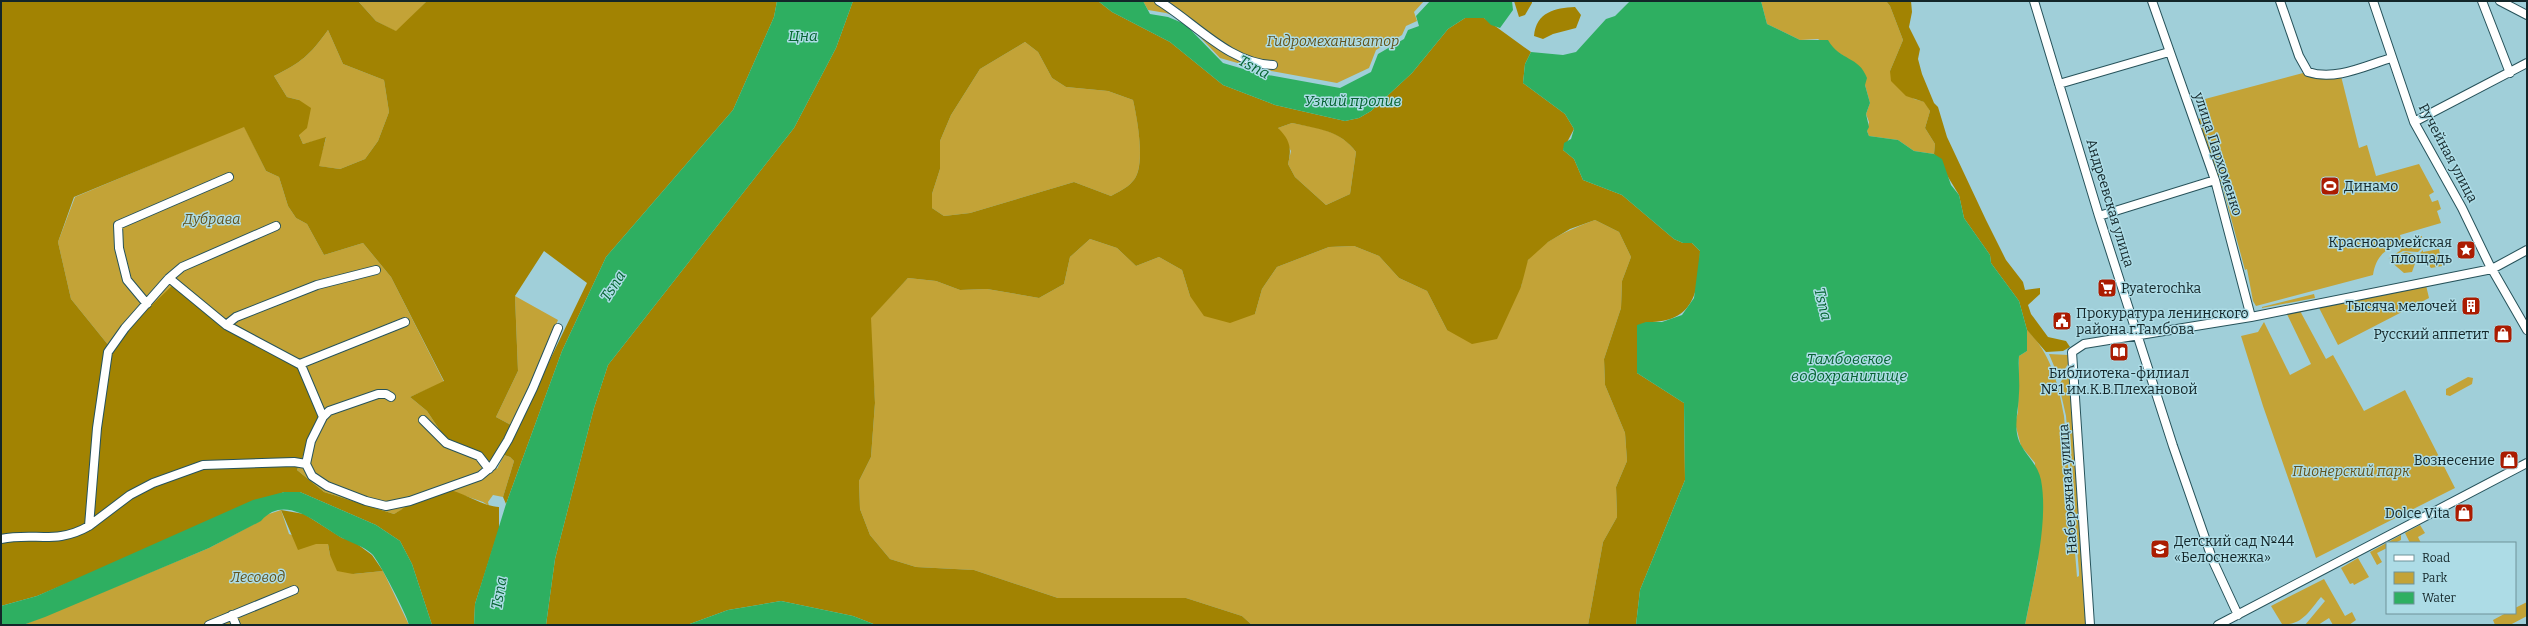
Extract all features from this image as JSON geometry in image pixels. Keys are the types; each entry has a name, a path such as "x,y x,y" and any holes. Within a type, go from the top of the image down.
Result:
{"street":[{"path":"1159,1 1228,51 1259,65 1273,65"},
{"name":"Андреевская улица","path":"2034,1 2099,216 2139,335 2173,446 2213,561 2238,615"},
{"name":"улица Пархоменко","path":"2152,1 2215,180 2251,317"},
{"path":"2280,1 2302,62 2308,72 2324,76 2338,74 2391,58"},
{"name":"Ручейная улица","path":"2373,1 2391,58 2414,122 2462,208 2492,269 2527,330"},
{"path":"2482,1 2510,73"},
{"path":"2500,1 2527,15"},
{"path":"2059,84 2169,52"},
{"path":"2414,122 2527,63"},
{"path":"147,304 128,280 119,248 118,225 229,177"},
{"path":"2099,216 2215,180"},
{"path":"89,526 97,428 108,352 169,278 182,268 276,226"},
{"path":"2139,335 2251,317 2492,269 2527,250"},
{"path":"226,325 236,317 317,285 376,270"},
{"path":"169,278 226,325 300,364 323,417"},
{"path":"300,364 405,322"},
{"path":"391,397 386,394 378,394 329,411 323,417 311,441 306,464 312,476 327,486 366,501 386,506 410,501 424,494 464,483 480,476 489,469 508,440 533,388 558,328"},
{"name":"Набережная улица","path":"2090,625 2072,352 2084,344 2139,335"},
{"path":"423,420 446,443 479,456 489,469"},
{"path":"1,539 17,536 50,539 74,535 89,526 130,495 153,483 203,464 294,462 306,464"},
{"path":"2218,625 2527,463"},
{"path":"209,625 294,590"},
{"path":"232,615 236,625"}],"green space":[{"path":"358,1 427,1 397,32 376,21"},
{"name":"Гидромеханизатор","path":"1143,1 1424,1 1414,12 1417,21 1406,26 1402,35 1376,50 1369,68 1337,83 1255,68 1220,58 1183,19 1166,13 1148,10"},
{"path":"1761,1 1886,1 1890,6 1903,40 1890,71 1914,99 1925,102 1930,111 1925,128 1935,144 1934,154 1914,151 1898,140 1869,136 1867,131 1869,122 1866,114 1870,103 1865,85 1845,57 1818,39 1800,40 1767,24"},
{"path":"328,30 343,64 384,80 389,112 378,141 365,159 340,169 318,166 326,138 303,144 299,135 299,100 287,97 274,76 305,57 316,46"},
{"path":"1025,42 1038,52 1052,78 1066,87 1108,91 1133,100 1140,142 1137,175 1128,186 1111,196 1074,182 970,213 944,216 932,208 932,194 940,169 940,141 951,115 980,69"},
{"name":"Динамо","path":"2303,73 2341,76 2359,148 2367,145 2376,176 2419,164 2434,192 2429,195 2432,202 2438,200 2441,209 2437,211 2441,223 2400,235 2402,243 2382,254 2376,263 2373,275 2256,306 2253,301 2247,269 2245,270 2224,192 2198,119 2210,116 2205,99"},
{"path":"1292,123 1336,134 1356,152 1350,194 1326,205 1295,177 1288,164 1291,151 1278,128"},
{"name":"Дубрава","path":"244,126 266,171 279,177 288,206 296,218 307,224 324,255 363,243 391,277 444,382 410,397 427,411 447,441 492,462 497,469 504,455 510,457 514,461 503,497 493,495 488,502 489,506 483,502 448,490 425,497 394,514 324,492 297,470 323,407 109,346 71,299 58,242 75,197"},
{"path":"1595,220 1619,232 1631,257 1622,281 1621,308 1604,359 1605,385 1625,433 1627,461 1616,487 1617,517 1603,542 1588,625 1252,625 1242,616 1186,598 1058,598 974,570 916,567 890,559 870,535 860,509 859,481 871,457 875,403 870,318 908,278 936,281 960,290 987,289 1039,298 1064,284 1070,257 1090,239 1117,248 1136,266 1159,257 1182,270 1190,296 1255,314 1262,289 1277,267 1329,247 1354,246 1379,256 1399,278 1427,291 1447,330 1521,287 1528,260 1540,247 1558,236"},
{"path":"2422,236 2422,248 2418,252 2403,251 2388,259 2401,250 2399,245 2403,243 2403,241"},
{"path":"2439,249 2442,266 2431,268 2420,253 2423,250 2423,252"},
{"path":"2406,252 2418,255 2412,272 2404,273 2390,261 2395,256"},
{"path":"2425,281 2429,298 2338,345 2316,302"},
{"path":"2314,294 2315,298 2262,308 2262,307"},
{"path":"515,296 558,320 534,378 511,425 496,417 518,371"},
{"name":"Пионерский парк","path":"2299,309 2326,359 2333,355 2364,411 2405,390 2455,488 2316,558 2263,406 2241,336 2258,332 2264,322 2290,375 2311,364 2286,312"},
{"path":"2027,330 2035,339 2048,359 2062,404 2077,577 2079,576 2079,572 2066,416 2059,385 2069,368 2087,625 2025,625 2038,561 2035,463 2021,446 2015,423 2018,412 2019,356 2027,351"},
{"path":"2049,354 2068,355 2068,364 2059,378"},
{"path":"2468,377 2473,378 2472,384 2450,396 2446,395 2446,389"},
{"name":"Лесовод","path":"281,510 289,534 316,544 328,544 330,555 353,574 383,571 409,625 23,625 209,548 260,521 266,515"},
{"path":"2420,525 2425,533 2418,537 2420,542 2410,542 2405,533"},
{"path":"2401,535 2401,540 2397,542 2388,542"},
{"path":"2386,543 2386,548 2377,553 2382,562 2377,565 2370,552"},
{"path":"2358,558 2369,577 2354,585 2353,583 2350,584 2341,568"},
{"path":"2324,579 2345,616 2352,612 2356,620 2349,625 2333,625 2329,618 2318,625 2305,625 2325,601 2321,597 2309,612 2300,620 2289,624 2282,624 2271,606"},
{"path":"2527,602 2527,616 2510,625 2495,625 2493,620 2504,614 2516,614 2516,608"}],"shaded area":[{"path":"1,1 358,1 376,21 396,31 427,1 777,1 774,17 733,110 606,257 562,351 506,504 503,497 514,461 510,457 504,455 587,283 544,251 515,296 518,371 496,417 511,425 492,462 447,441 427,411 410,397 444,381 391,277 363,243 324,255 307,224 296,218 288,206 279,177 266,171 244,127 74,197 58,242 71,299 109,346 175,283 221,316 303,363 323,407 297,470 324,492 394,514 429,495 443,490 454,491 487,505 499,507 499,529 475,604 474,625 432,625 412,564 400,541 376,525 300,492 284,492 37,596 1,606","holes":["328,30 343,64 384,80 389,112 378,141 365,159 340,169 319,166 326,137 303,144 299,135 307,128 311,108 299,100 287,97 274,76 305,57 316,46"]},
{"path":"853,1 1098,1 1112,12 1170,42 1223,85 1275,105 1345,121 1359,118 1371,111 1412,73 1448,29 1465,18 1484,18 1531,52 1525,64 1523,83 1565,114 1574,129 1563,150 1574,159 1583,180 1622,195 1674,239 1683,243 1692,243 1700,251 1698,280 1691,303 1684,311 1675,317 1662,321 1646,322 1637,373 1684,403 1685,480 1640,590 1636,625 1588,625 1603,542 1617,517 1616,487 1627,461 1625,433 1605,385 1604,359 1621,308 1622,281 1631,257 1619,232 1595,220 1570,229 1548,242 1528,260 1521,287 1497,339 1472,344 1447,330 1427,291 1399,278 1379,256 1354,246 1329,247 1277,267 1262,289 1255,314 1230,323 1204,316 1190,296 1182,270 1159,257 1136,266 1117,248 1090,239 1070,257 1064,284 1039,298 987,289 960,290 936,281 908,278 871,318 875,403 871,457 859,481 860,509 870,535 890,559 916,567 974,570 1058,598 1186,598 1242,616 1252,625 876,625 853,616 781,601 728,610 687,625 546,625 555,559 594,408 608,365 794,128 836,48","holes":["1025,42 1038,52 1052,78 1066,87 1108,91 1133,100 1140,143 1137,175 1128,186 1111,196 1074,182 970,213 944,216 932,208 932,194 940,169 940,141 951,115 980,69","1292,123 1319,129 1336,135 1343,139 1356,152 1350,194 1326,205 1295,177 1288,164 1290,153 1289,144 1285,136 1278,128"]},
{"path":"1514,1 1532,1 1532,3 1525,15 1519,17"},
{"path":"1886,1 1911,1 1912,12 1909,27 1920,49 1918,59 1922,74 1934,103 1938,107 1947,137 2006,260 2023,282 2025,290 2040,288 2040,294 2028,305 2031,314 2048,337 2066,341 2070,347 2063,351 2046,352 2027,330 2019,301 1991,263 1990,255 1964,218 1959,195 1934,154 1935,144 1925,128 1930,111 1924,102 1906,96 1891,81 1890,71 1903,40 1890,6"},
{"path":"1575,7 1581,15 1576,28 1553,34 1543,39 1534,36 1538,21 1548,13 1554,10"},
{"path":"281,510 304,514 342,538 353,541 372,555 383,571 353,574 337,571 330,555 328,544 316,544 298,550"}],"water":[{"name":"Цна","path":"777,1 853,1 836,48 794,128 608,365 594,408 555,559 546,625 474,625 475,604 506,504 562,351 606,257 733,110 774,17"},
{"name":"Узкий пролив","path":"1098,1 1143,1 1150,14 1168,17 1185,24 1223,63 1257,73 1340,88 1371,72 1378,54 1404,39 1408,30 1419,26 1416,16 1430,1 1512,1 1513,10 1500,28 1491,25 1484,18 1465,18 1448,29 1412,73 1371,111 1359,118 1345,121 1275,105 1223,85 1170,42 1112,12"},
{"name":"Тамбовское водохранилище","path":"1630,1 1761,1 1767,24 1800,40 1828,40 1838,52 1854,62 1864,71 1867,78 1865,85 1870,103 1866,114 1869,127 1867,131 1869,136 1898,140 1914,151 1934,154 1942,159 1951,185 1959,195 1964,218 1990,255 1991,263 2019,301 2027,330 2027,351 2019,356 2019,399 2016,429 2019,441 2037,469 2041,480 2043,515 2042,534 2036,572 2025,625 1636,625 1640,590 1685,480 1684,403 1637,373 1637,325 1646,322 1662,322 1682,315 1694,298 1700,251 1692,243 1683,243 1674,239 1622,195 1583,180 1574,159 1563,150 1564,143 1571,139 1574,129 1565,114 1523,83 1525,64 1531,52 1563,55 1576,52 1606,19 1615,16"},
{"path":"284,492 300,492 376,525 400,541 412,564 432,625 409,625 386,577 376,559 369,551 342,538 302,514 292,510 281,510 271,513 261,521 209,548 45,617 23,625 1,625 1,606 37,596 253,500"},
{"path":"781,601 853,616 876,625 687,625 728,610"}],"place":[{"name":"Динамо","path":"2330,186"},
{"name":"Красноармейская площадь","path":"2466,250"},
{"name":"Pyaterochka","path":"2107,288"},
{"name":"Тысяча мелочей","path":"2471,306"},
{"name":"Прокуратура ленинского района г.Тамбова","path":"2062,321"},
{"name":"Русский аппетит","path":"2503,334"},
{"name":"Библиотека-филиал №1 им.К.В.Плехановой","path":"2119,352"},
{"name":"Вознесение","path":"2509,460"},
{"name":"Dolce Vita","path":"2464,513"},
{"name":"Детский сад №44 «Белоснежка»","path":"2160,549"}],"water label":[{"name":"Tsna","path":"1254,67"},
{"name":"Tsna","path":"613,286"},
{"name":"Tsna","path":"1823,304"},
{"name":"Tsna","path":"499,593"}]}
